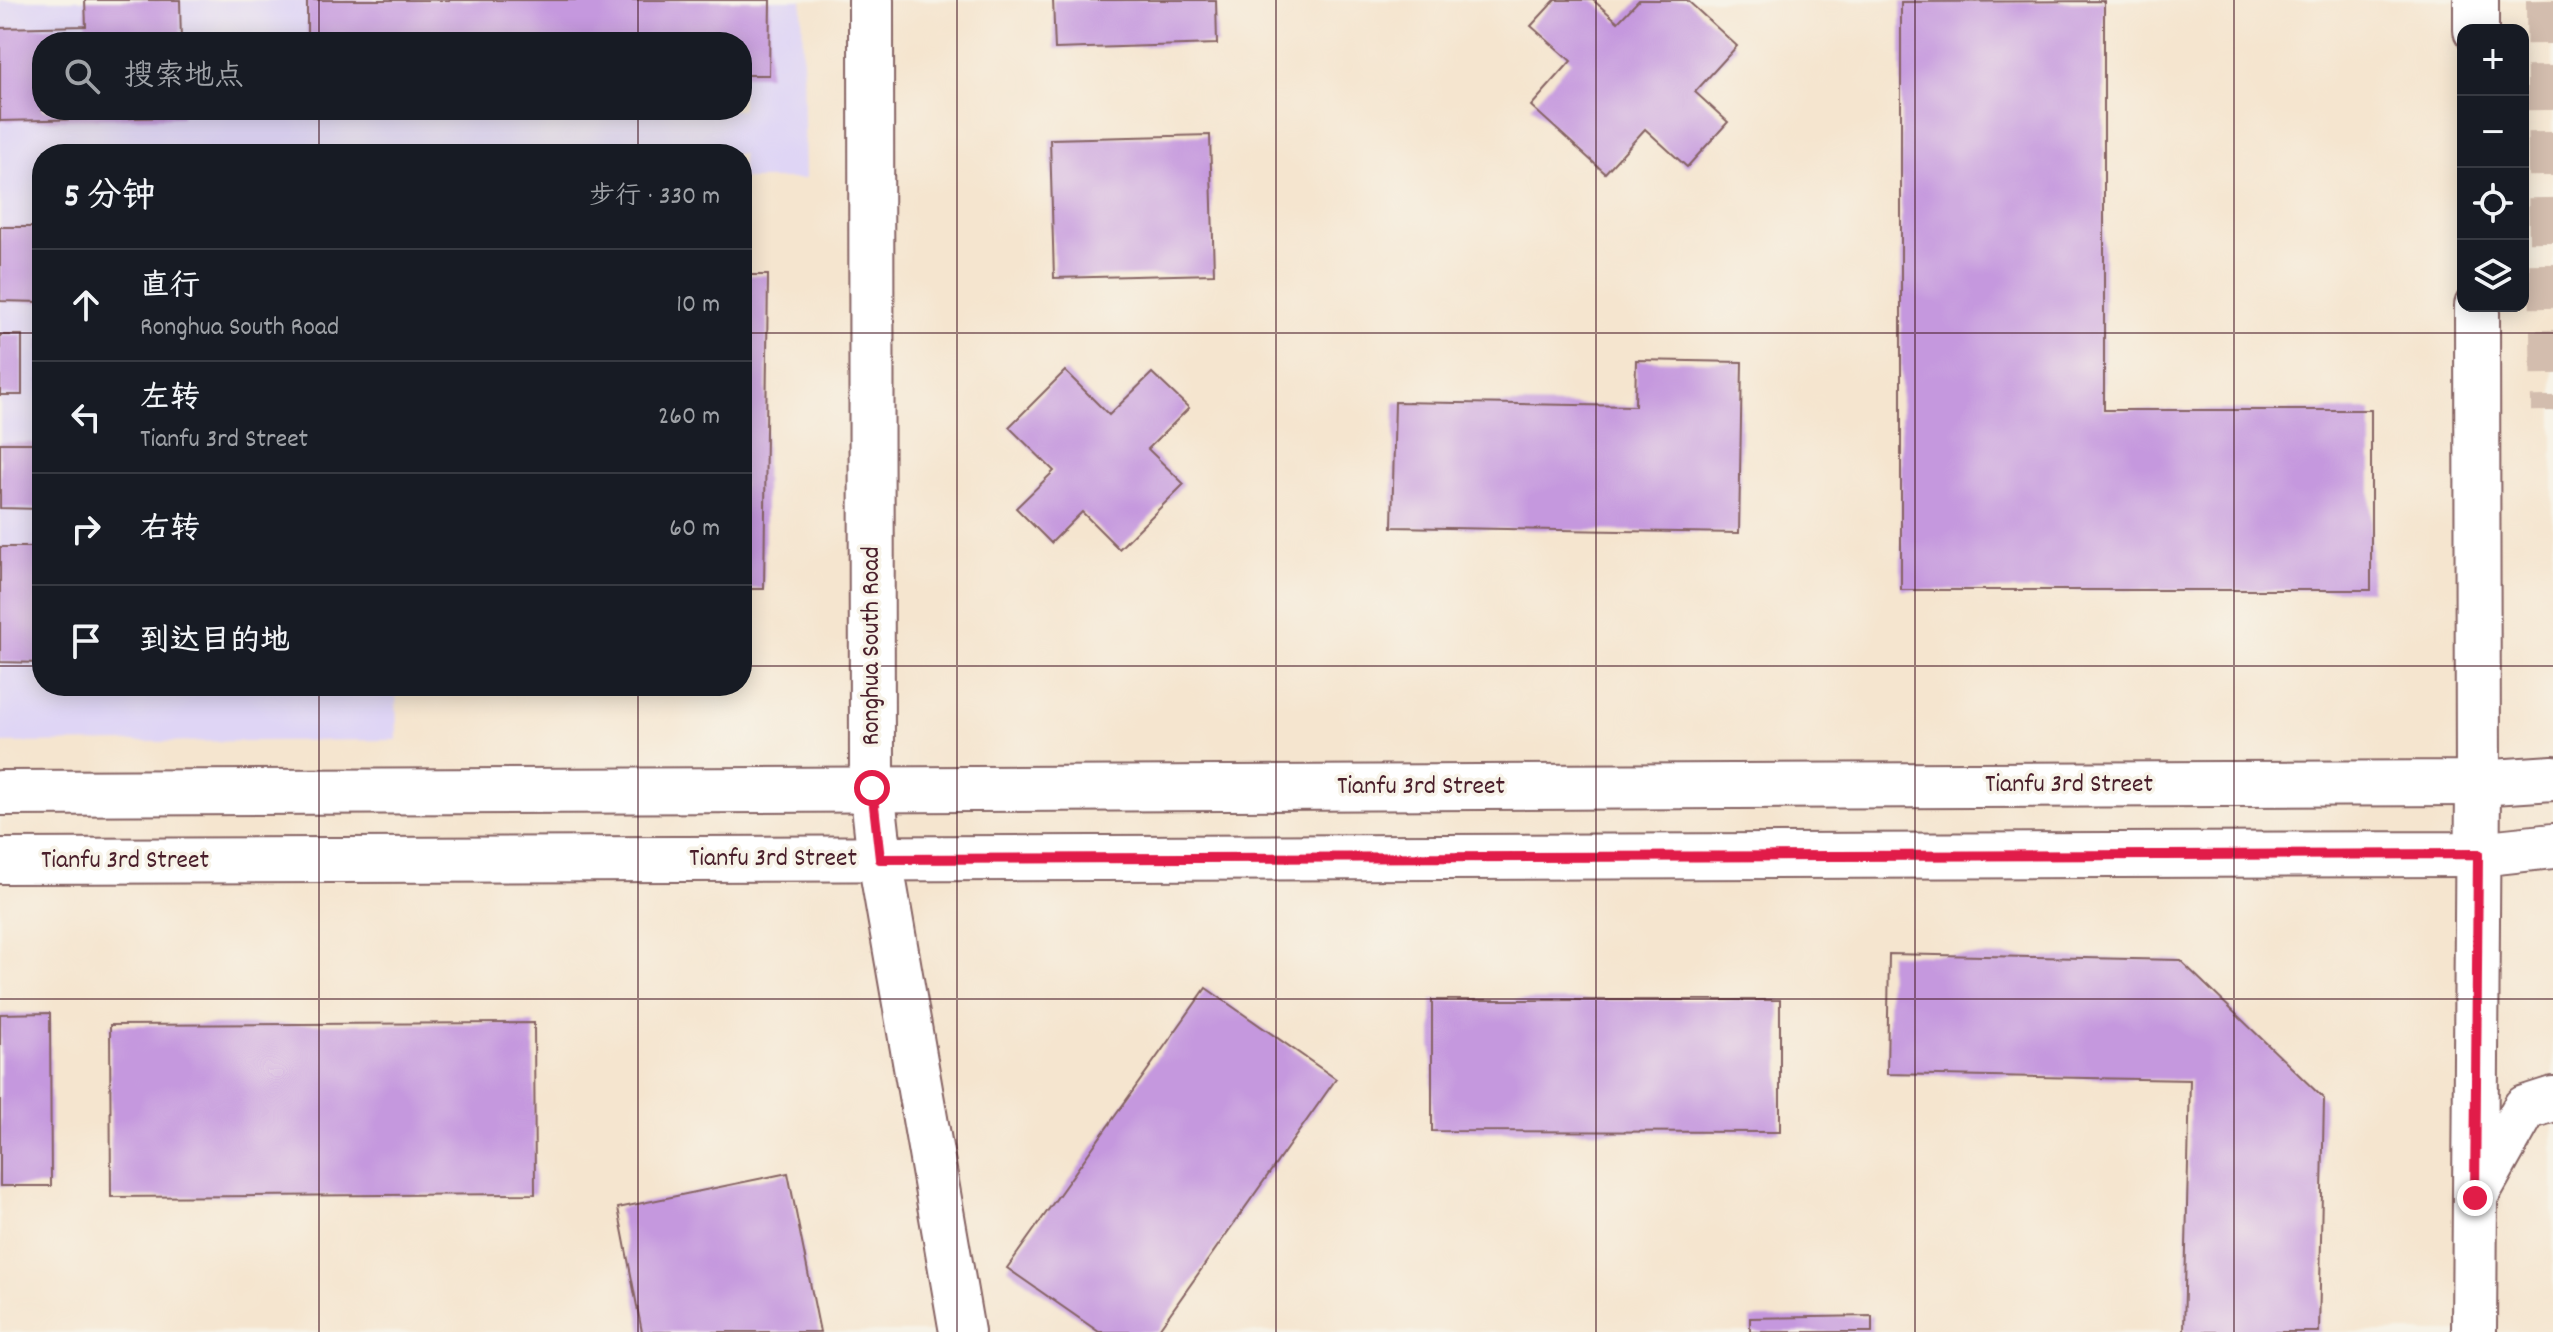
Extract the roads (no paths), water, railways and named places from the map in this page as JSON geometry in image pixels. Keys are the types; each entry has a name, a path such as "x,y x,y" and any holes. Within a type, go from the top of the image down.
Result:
{"street":[{"name":"Ronghua South Road","path":"871,0 872,788 880,859 962,1332"},
{"path":"2476,0 2476,24"},
{"path":"2474,1332 2478,854 2477,312"},
{"name":"Tianfu 3rd Street","path":"0,793 2478,783 2553,778"},
{"name":"Tianfu 3rd Street","path":"0,861 2478,854 2553,846"},
{"path":"2475,1198 2525,1108 2553,1099"}],"tunnel":[{"path":"2548,0 2553,411"}]}
